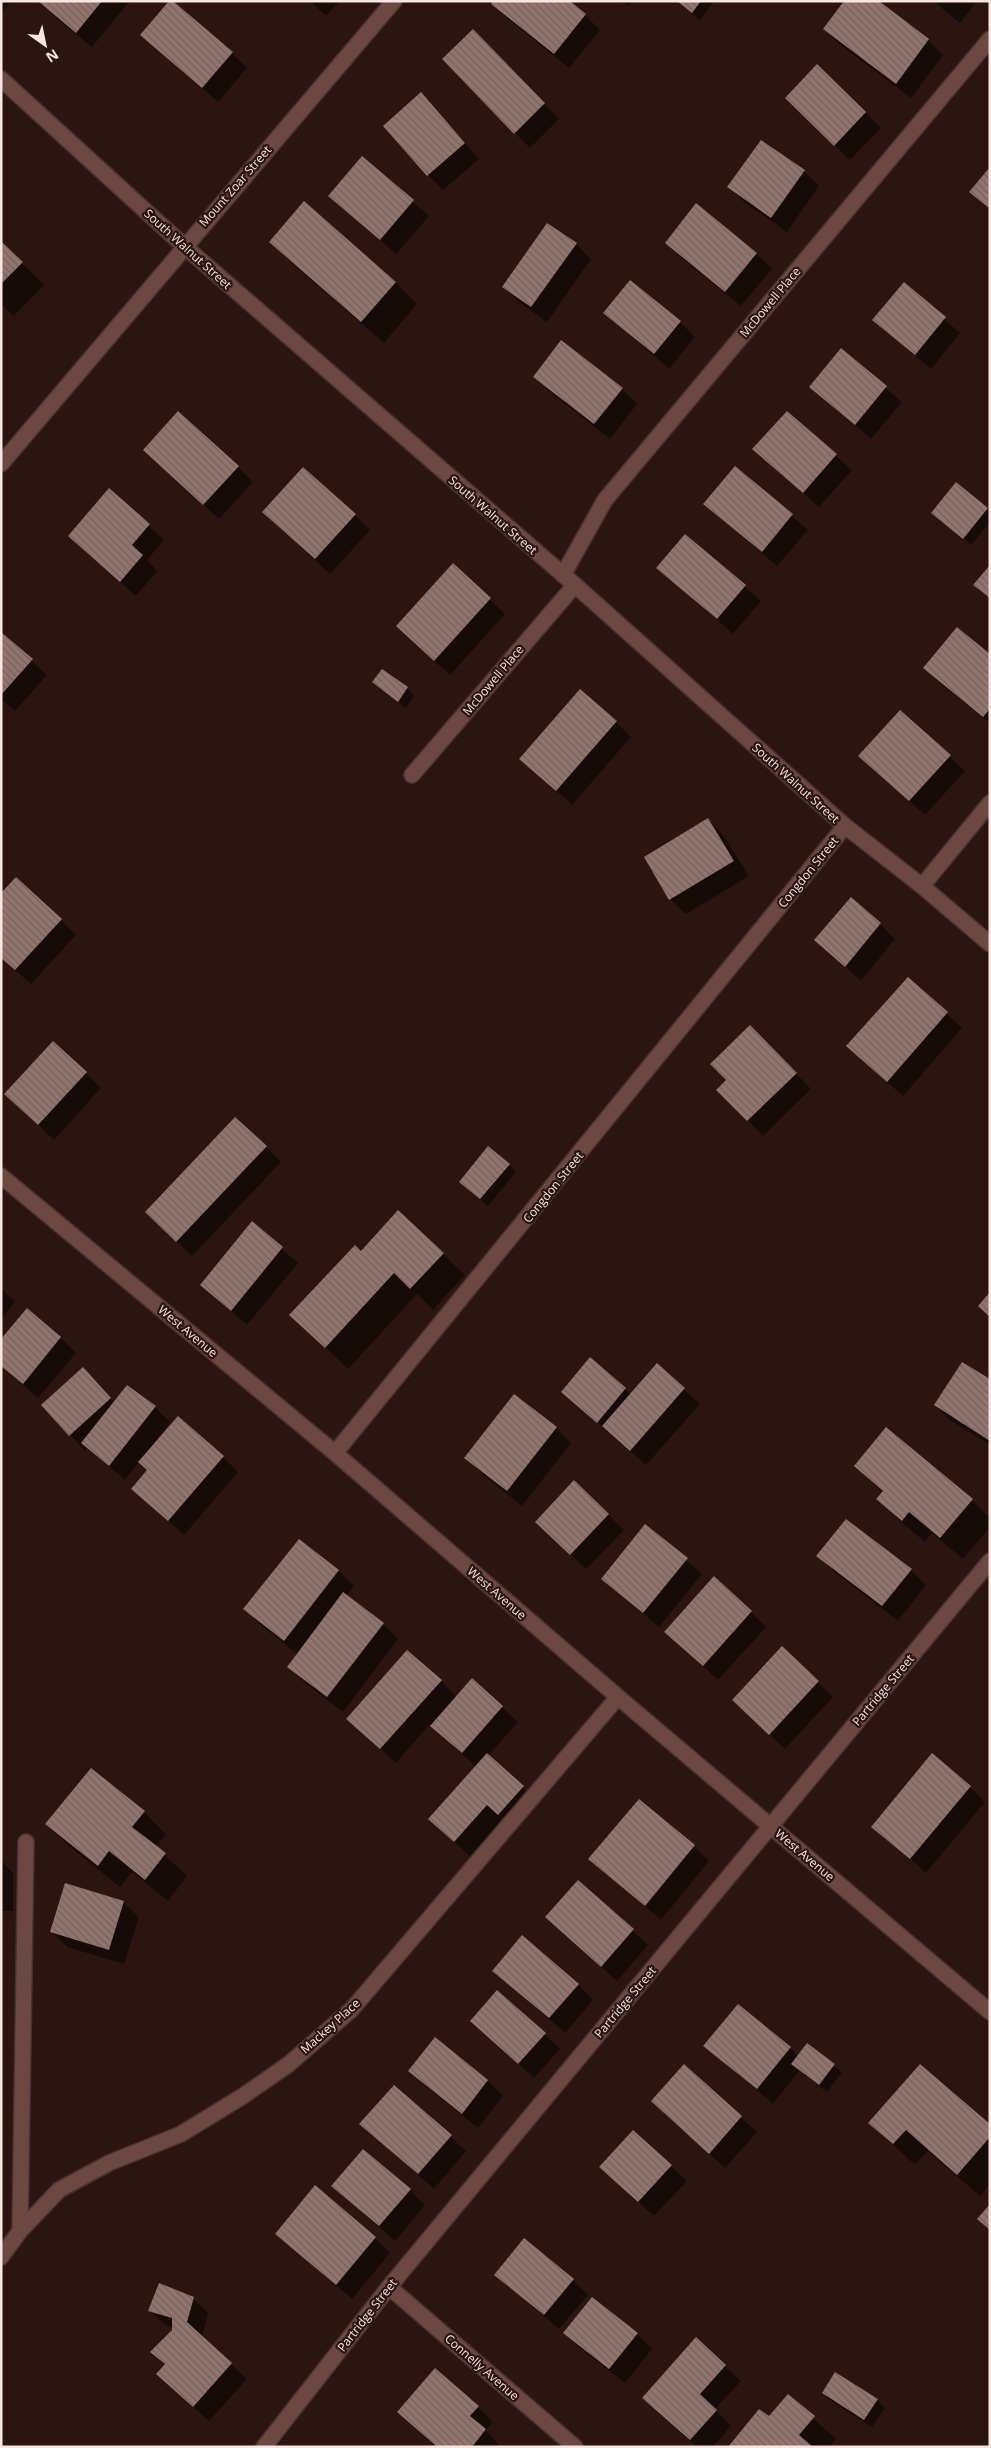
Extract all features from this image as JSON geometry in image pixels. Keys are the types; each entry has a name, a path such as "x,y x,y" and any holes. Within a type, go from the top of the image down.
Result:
{"street":[{"name":"Mount Zoar Street","path":"1,464 184,246 394,1"},
{"name":"McDowell Place","path":"563,575 605,500 990,39"},
{"name":"South Walnut Street","path":"1,80 184,246 575,585 845,826 922,886 990,944"},
{"name":"McDowell Place","path":"412,776 575,585"},
{"path":"922,886 990,803"},
{"name":"Congdon Street","path":"335,1453 845,826"},
{"name":"West Avenue","path":"1,1176 335,1453 618,1697 990,2012"},
{"name":"Partridge Street","path":"264,2447 389,2287 990,1561"},
{"name":"Mackey Place","path":"1,2257 20,2230 59,2190 109,2164 181,2134 243,2096 289,2064 352,2008 618,1697"},
{"path":"20,2230 26,1842"},
{"name":"Connelly Avenue","path":"389,2287 575,2447"}],"building":[{"path":"38,1 102,1 76,33"},
{"path":"169,1 173,1 233,52 202,88 140,35"},
{"path":"493,1 570,1 586,14 554,54 491,4"},
{"path":"677,1 701,1 692,13"},
{"path":"844,1 879,1 929,39 896,84 823,29"},
{"path":"473,29 545,103 514,134 442,59"},
{"path":"817,64 866,112 834,146 785,98"},
{"path":"421,92 465,143 427,176 383,126"},
{"path":"761,140 805,170 771,218 727,187"},
{"path":"362,156 414,200 380,240 328,196"},
{"path":"990,167 990,209 969,192"},
{"path":"304,201 396,282 361,322 269,242"},
{"path":"696,203 757,253 725,292 665,243"},
{"path":"547,223 577,243 531,307 502,287"},
{"path":"1,241 23,262 1,284"},
{"path":"630,280 681,321 654,354 603,313"},
{"path":"904,282 946,317 915,355 872,320"},
{"path":"561,340 623,388 594,424 533,377"},
{"path":"841,348 887,386 855,425 809,387"},
{"path":"178,411 239,466 203,505 143,450"},
{"path":"787,411 837,454 803,493 752,449"},
{"path":"735,466 793,514 762,552 703,504"},
{"path":"303,467 356,514 315,559 262,512"},
{"path":"956,482 988,508 963,539 931,513"},
{"path":"109,488 150,524 132,545 143,555 120,582 68,536"},
{"path":"685,534 746,585 717,619 656,568"},
{"path":"453,563 491,598 434,661 396,626"},
{"path":"990,565 990,598 973,585"},
{"path":"957,627 990,654 990,709 983,717 923,668"},
{"path":"1,632 33,659 1,695"},
{"path":"382,669 408,687 398,702 372,682"},
{"path":"580,689 617,721 556,791 519,759"},
{"path":"900,710 951,755 909,801 858,756"},
{"path":"708,818 734,861 669,900 644,857"},
{"path":"16,877 62,919 15,970 1,958 1,893"},
{"path":"851,897 881,923 845,967 814,940"},
{"path":"908,977 948,1012 887,1082 846,1046"},
{"path":"750,1025 797,1073 747,1121 716,1090 726,1080 710,1064"},
{"path":"53,1041 87,1072 38,1125 4,1094"},
{"path":"235,1117 267,1146 176,1242 145,1212"},
{"path":"488,1146 510,1164 480,1199 459,1182"},
{"path":"398,1210 444,1253 410,1289 394,1273 325,1348 289,1315 355,1245 361,1251"},
{"path":"252,1221 283,1247 231,1311 200,1285"},
{"path":"990,1292 990,1317 978,1306"},
{"path":"27,1308 61,1337 23,1384 1,1366 1,1339"},
{"path":"590,1357 626,1388 597,1423 561,1392"},
{"path":"962,1362 990,1379 990,1441 934,1405"},
{"path":"657,1363 685,1388 630,1451 602,1426"},
{"path":"83,1367 111,1398 69,1436 41,1405"},
{"path":"127,1385 156,1406 109,1466 81,1443"},
{"path":"514,1394 557,1427 507,1491 464,1458"},
{"path":"178,1416 224,1456 168,1521 131,1489 147,1470 138,1462"},
{"path":"886,1427 973,1499 940,1538 909,1512 902,1521 876,1499 883,1491 854,1466"},
{"path":"574,1480 609,1514 570,1555 535,1522"},
{"path":"846,1519 912,1569 882,1606 816,1556"},
{"path":"645,1524 688,1558 643,1613 601,1579"},
{"path":"299,1539 339,1570 284,1641 243,1609"},
{"path":"714,1576 752,1611 703,1666 664,1632"},
{"path":"343,1592 384,1623 327,1697 287,1667"},
{"path":"782,1646 819,1681 769,1735 732,1700"},
{"path":"407,1650 442,1680 380,1749 346,1719"},
{"path":"472,1678 503,1706 462,1753 430,1726"},
{"path":"487,1753 524,1786 498,1815 487,1805 454,1842 428,1819"},
{"path":"932,1753 971,1786 910,1859 871,1827"},
{"path":"91,1768 145,1811 132,1827 166,1853 145,1880 109,1851 98,1866 45,1824"},
{"path":"639,1799 695,1845 645,1906 588,1859"},
{"path":"578,1880 634,1929 601,1967 545,1917"},
{"path":"65,1883 124,1901 109,1950 50,1932"},
{"path":"522,1935 579,1984 549,2018 492,1971"},
{"path":"497,1990 546,2033 518,2064 470,2021"},
{"path":"738,2004 791,2047 757,2089 703,2046"},
{"path":"435,2037 488,2080 462,2114 408,2071"},
{"path":"807,2043 835,2064 819,2085 791,2064"},
{"path":"684,2064 742,2116 709,2154 651,2101"},
{"path":"920,2064 990,2124 990,2137 957,2175 906,2130 893,2144 868,2123"},
{"path":"394,2085 452,2135 418,2174 359,2124"},
{"path":"633,2130 672,2165 638,2202 599,2167"},
{"path":"363,2149 411,2189 379,2226 331,2186"},
{"path":"315,2185 376,2237 336,2285 275,2234"},
{"path":"990,2204 990,2230 977,2219"},
{"path":"524,2238 574,2279 544,2315 494,2275"},
{"path":"159,2283 194,2297 187,2322 232,2363 193,2407 156,2374 165,2364 150,2352 172,2330 172,2318 148,2311"},
{"path":"592,2297 638,2333 609,2369 563,2333"},
{"path":"696,2337 726,2365 700,2394 717,2410 690,2440 642,2398"},
{"path":"435,2368 479,2406 470,2416 486,2429 472,2447 434,2447 435,2445 397,2412"},
{"path":"835,2372 878,2399 864,2420 822,2393"},
{"path":"788,2394 815,2416 799,2435 813,2447 728,2447 759,2409 769,2416"}]}
